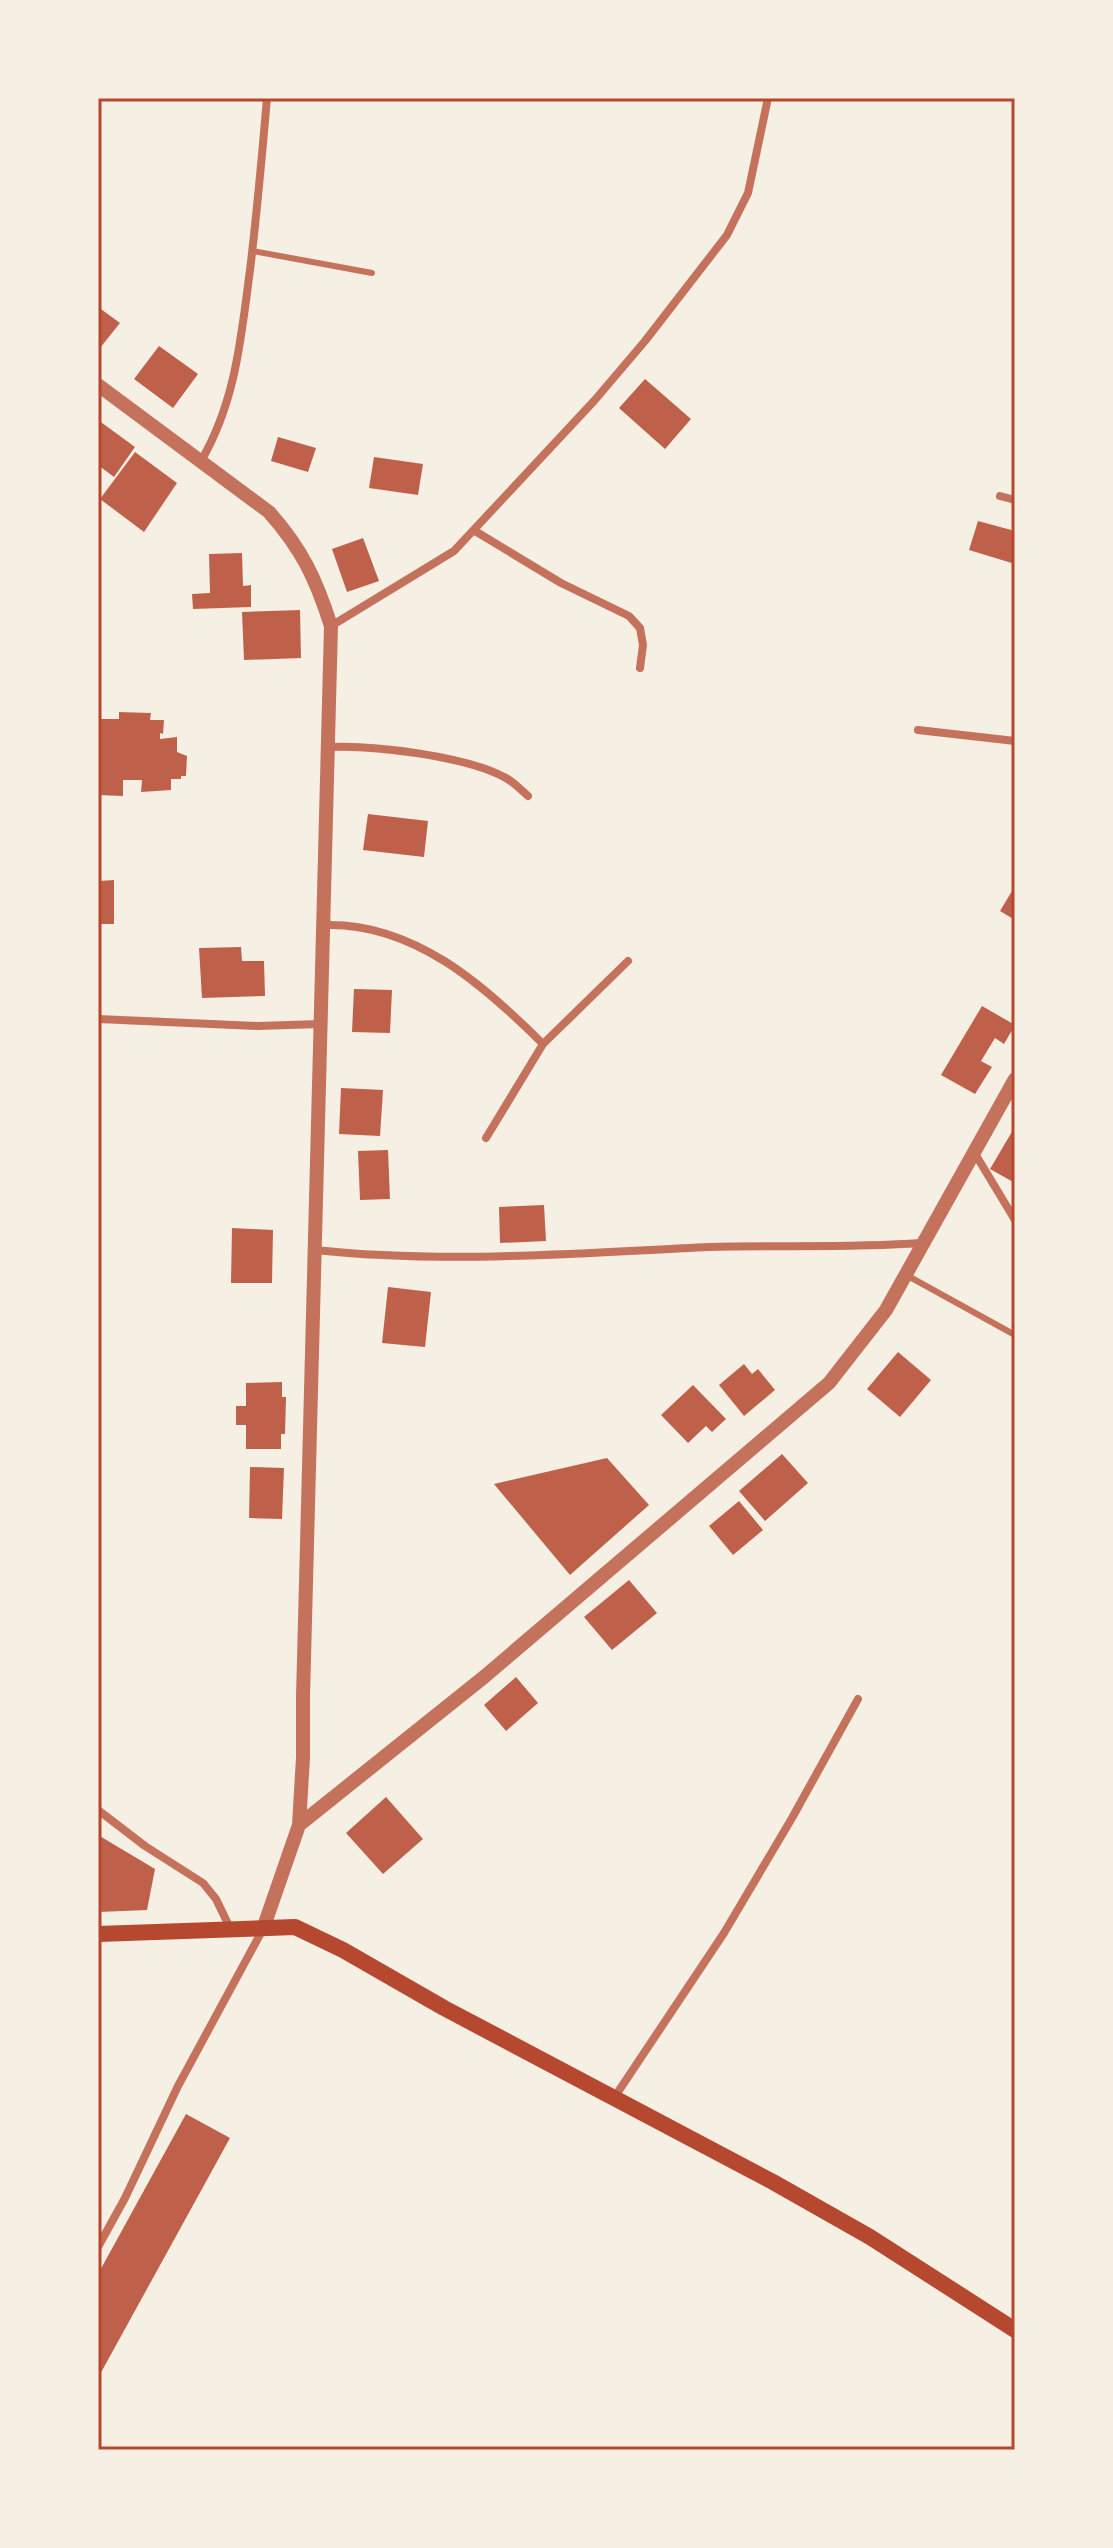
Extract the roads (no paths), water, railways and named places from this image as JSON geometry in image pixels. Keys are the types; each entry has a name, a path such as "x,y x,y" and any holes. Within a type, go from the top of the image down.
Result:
{"main road":[{"path":"98,1934 295,1927 773,2182 870,2237 1015,2330"}],"street":[{"path":"201,461 218,431 236,372 253,251 267,98"},
{"path":"331,626 443,559 475,531 645,341 727,235 748,193 768,98"},
{"path":"98,385 269,512 305,559 331,626 299,1825 263,1929 199,2045 98,2247"},
{"path":"1000,496 1015,500"},
{"path":"475,531 561,583 629,616 640,628 643,645 640,668"},
{"path":"918,730 1015,741"},
{"path":"329,747 417,754 467,764 505,777 528,796"},
{"path":"324,925 373,928 408,941 471,976 543,1044"},
{"path":"486,1138 543,1044 628,961"},
{"path":"98,1019 258,1026 321,1024"},
{"path":"299,1825 484,1677 829,1383 871,1332 1015,1079"},
{"path":"974,1152 1015,1220"},
{"path":"315,1250 374,1255 541,1255 775,1245 921,1243"},
{"path":"614,2099 724,1933 858,1699"},
{"path":"98,1810 145,1846 203,1883 216,1899 231,1930"}],"lane":[{"path":"253,251 372,273"},
{"path":"905,1274 1015,1335"}]}
